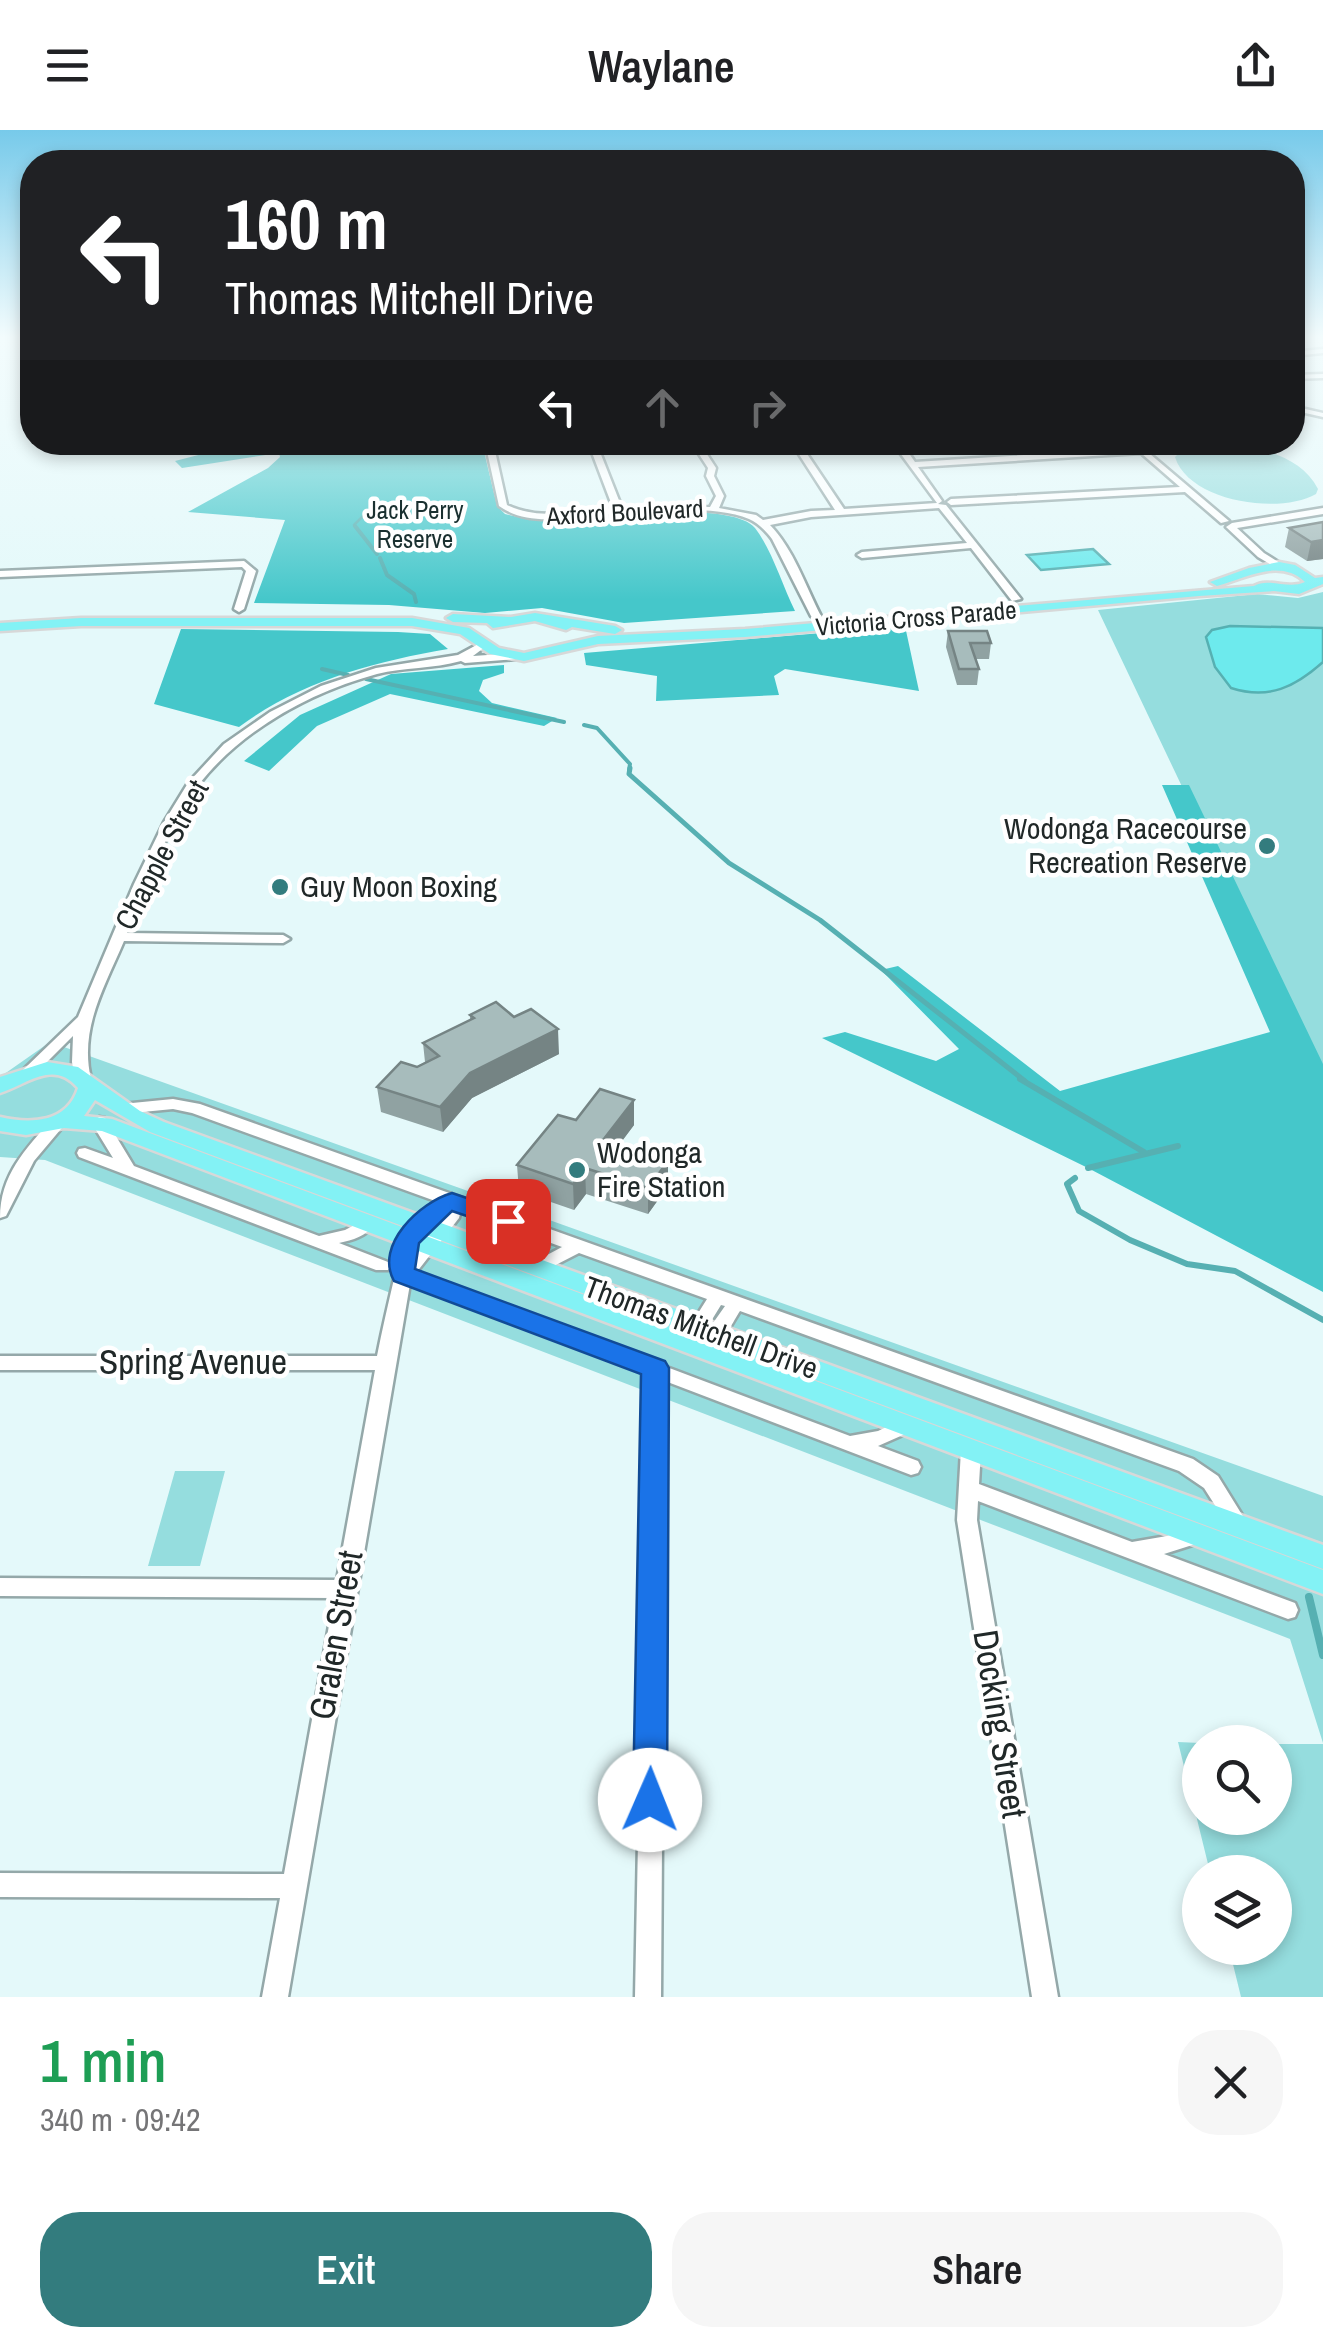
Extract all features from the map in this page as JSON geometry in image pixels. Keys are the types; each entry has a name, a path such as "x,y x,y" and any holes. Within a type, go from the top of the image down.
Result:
{"main road":[{"path":"1284,567 1323,566"},
{"path":"1284,567 1317,580"},
{"name":"Victoria Cross Parade","path":"975,607 1016,599 1214,583 1252,570 1284,567"},
{"path":"1252,570 1248,578 1269,589"},
{"name":"Victoria Cross Parade","path":"516,656 544,654 598,640 686,638 975,607 1298,590 1317,580"},
{"path":"0,618 239,609 506,619"},
{"path":"484,644 486,630 506,619"},
{"name":"Victoria Cross Parade","path":"506,619 642,630 819,621"},
{"path":"554,620 572,632 564,647"},
{"path":"0,627 82,622 401,622 454,628 516,656"},
{"path":"0,1070 63,1068 85,1082 85,1100 60,1122"},
{"path":"0,1086 29,1072"},
{"name":"Thomas Mitchell Drive","path":"85,1082 122,1109 157,1126 368,1215"},
{"name":"Thomas Mitchell Drive","path":"0,1124 29,1129 60,1122 99,1122 424,1235 538,1267 905,1426 970,1439 1323,1557"},
{"name":"Thomas Mitchell Drive","path":"424,1235 492,1271 892,1399 970,1439 1198,1535 1323,1582"},
{"path":"492,1271 538,1267"},
{"path":"892,1399 905,1426"}],"street":[{"name":"Axford Boulevard","path":"492,455 502,502 508,511 544,517 714,508 764,523"},
{"path":"597,455 619,512"},
{"path":"704,455 712,468 710,476 720,496 714,508"},
{"path":"804,455 841,512"},
{"path":"906,455 1016,599"},
{"path":"914,465 1032,455"},
{"path":"1148,455 1222,523 1261,555 1284,567"},
{"path":"819,621 764,523 942,504 1185,490"},
{"path":"1222,523 1323,511"},
{"path":"1222,523 1248,557 1252,570"},
{"path":"862,555 975,545"},
{"path":"0,574 244,564 250,571 239,609"},
{"name":"Chapple Street","path":"85,1082 76,1050 86,1015 192,786 219,757 260,725 326,689 375,671 472,654 484,644"},
{"name":"Chapple Street","path":"439,661 516,656"},
{"path":"119,937 284,938"},
{"name":"Chapple Street","path":"29,1072 86,1015"},
{"path":"122,1109 190,1106 1193,1468 1212,1482 1239,1526"},
{"path":"0,1212 27,1158 60,1122"},
{"path":"99,1122 130,1170"},
{"path":"85,1153 382,1266"},
{"name":"Gralen Street","path":"275,1997 344,1589 404,1275 400,1258 453,1214 452,1202"},
{"path":"317,1242 355,1233 368,1215"},
{"path":"538,1267 577,1246"},
{"name":"Thomas Mitchell Drive","path":"404,1275 910,1467"},
{"path":"702,1338 727,1301"},
{"name":"Spring Avenue","path":"0,1362 386,1363"},
{"path":"648,1997 656,1368"},
{"path":"843,1442 876,1440 905,1426"},
{"name":"Docking Street","path":"970,1439 967,1520 1044,1997"},
{"path":"967,1488 1288,1610"},
{"path":"1129,1550 1159,1547 1198,1535"},
{"path":"0,1587 344,1589"},
{"path":"0,1885 292,1886"}],"shaded area":[{"path":"1276,455 1301,468 1318,489 1316,494 1281,503 1237,500 1198,485 1175,457"},
{"path":"1093,549 1109,564 1041,570 1027,555"},
{"name":"Wodonga Racecourse Recreation Reserve","path":"1323,592 1323,1083 1098,610 1257,594 1298,598"},
{"path":"1230,626 1323,628 1323,662 1281,689 1257,693 1231,688 1215,667 1206,637 1212,630"},
{"path":"50,1042 1323,1496 1323,1743 1290,1639 45,1160 0,1157 0,1077"},
{"path":"175,1471 225,1471 200,1566 148,1566"},
{"path":"1292,1744 1323,1744 1323,1997 1241,1997 1233,1965 1292,1965 1292,1855 1206,1855 1201,1835 1292,1835"}],"green space":[{"name":"Jack Perry Reserve","path":"198,455 266,455 182,468 175,461"},
{"name":"Jack Perry Reserve","path":"485,455 497,506 505,514 527,519 683,512 740,519 761,537 795,611 624,623 542,608 485,613 389,605 254,603 285,520 188,512 268,468 280,457"},
{"path":"905,626 919,691 785,669 774,676 779,695 656,701 657,676 586,665 584,653"},
{"path":"181,629 430,634 448,649 339,676 287,697 239,727 154,704"},
{"path":"504,665 504,673 483,680 479,691 492,703 557,718 544,726 390,694 317,726 269,771 244,761 300,715 391,674"},
{"path":"1162,785 1189,785 1323,1064 1323,1292 1088,1168 822,1038 845,1032 936,1061 959,1049 881,970 898,966 1060,1091 1270,1032"}],"building":[{"path":"1323,522 1323,540 1311,542 1289,528"},
{"path":"948,631 987,631 991,643 970,643 979,669 959,669"},
{"path":"496,1002 514,1017 531,1009 558,1029 470,1073 440,1107 377,1087 401,1062 417,1067 439,1056 423,1043 474,1018 470,1015"},
{"path":"600,1089 634,1100 603,1140 668,1161 648,1188 585,1168 573,1184 517,1165 558,1115 576,1120"}],"waterway":[{"path":"355,526 377,502"},
{"path":"355,526 377,554"},
{"path":"380,558 387,575 414,594 416,602"},
{"path":"322,669 348,675"},
{"path":"366,679 564,722"},
{"path":"584,725 597,728 630,764 629,770"},
{"path":"630,768 629,774 729,863 820,920 1025,1081"},
{"path":"1020,1079 1144,1152"},
{"path":"1088,1168 1178,1146"},
{"path":"1075,1178 1067,1184 1079,1211 1130,1240 1187,1264 1235,1271 1323,1320"},
{"path":"1309,1597 1323,1655"}],"place":[{"name":"Wodonga Racecourse Recreation Reserve","path":"1267,846"},
{"name":"Guy Moon Boxing","path":"280,887"},
{"name":"Wodonga Fire Station","path":"577,1170"}],"route":[{"path":"508,1221 452,1202 444,1204 407,1239 401,1267 404,1275 656,1368 650,1800"}]}
